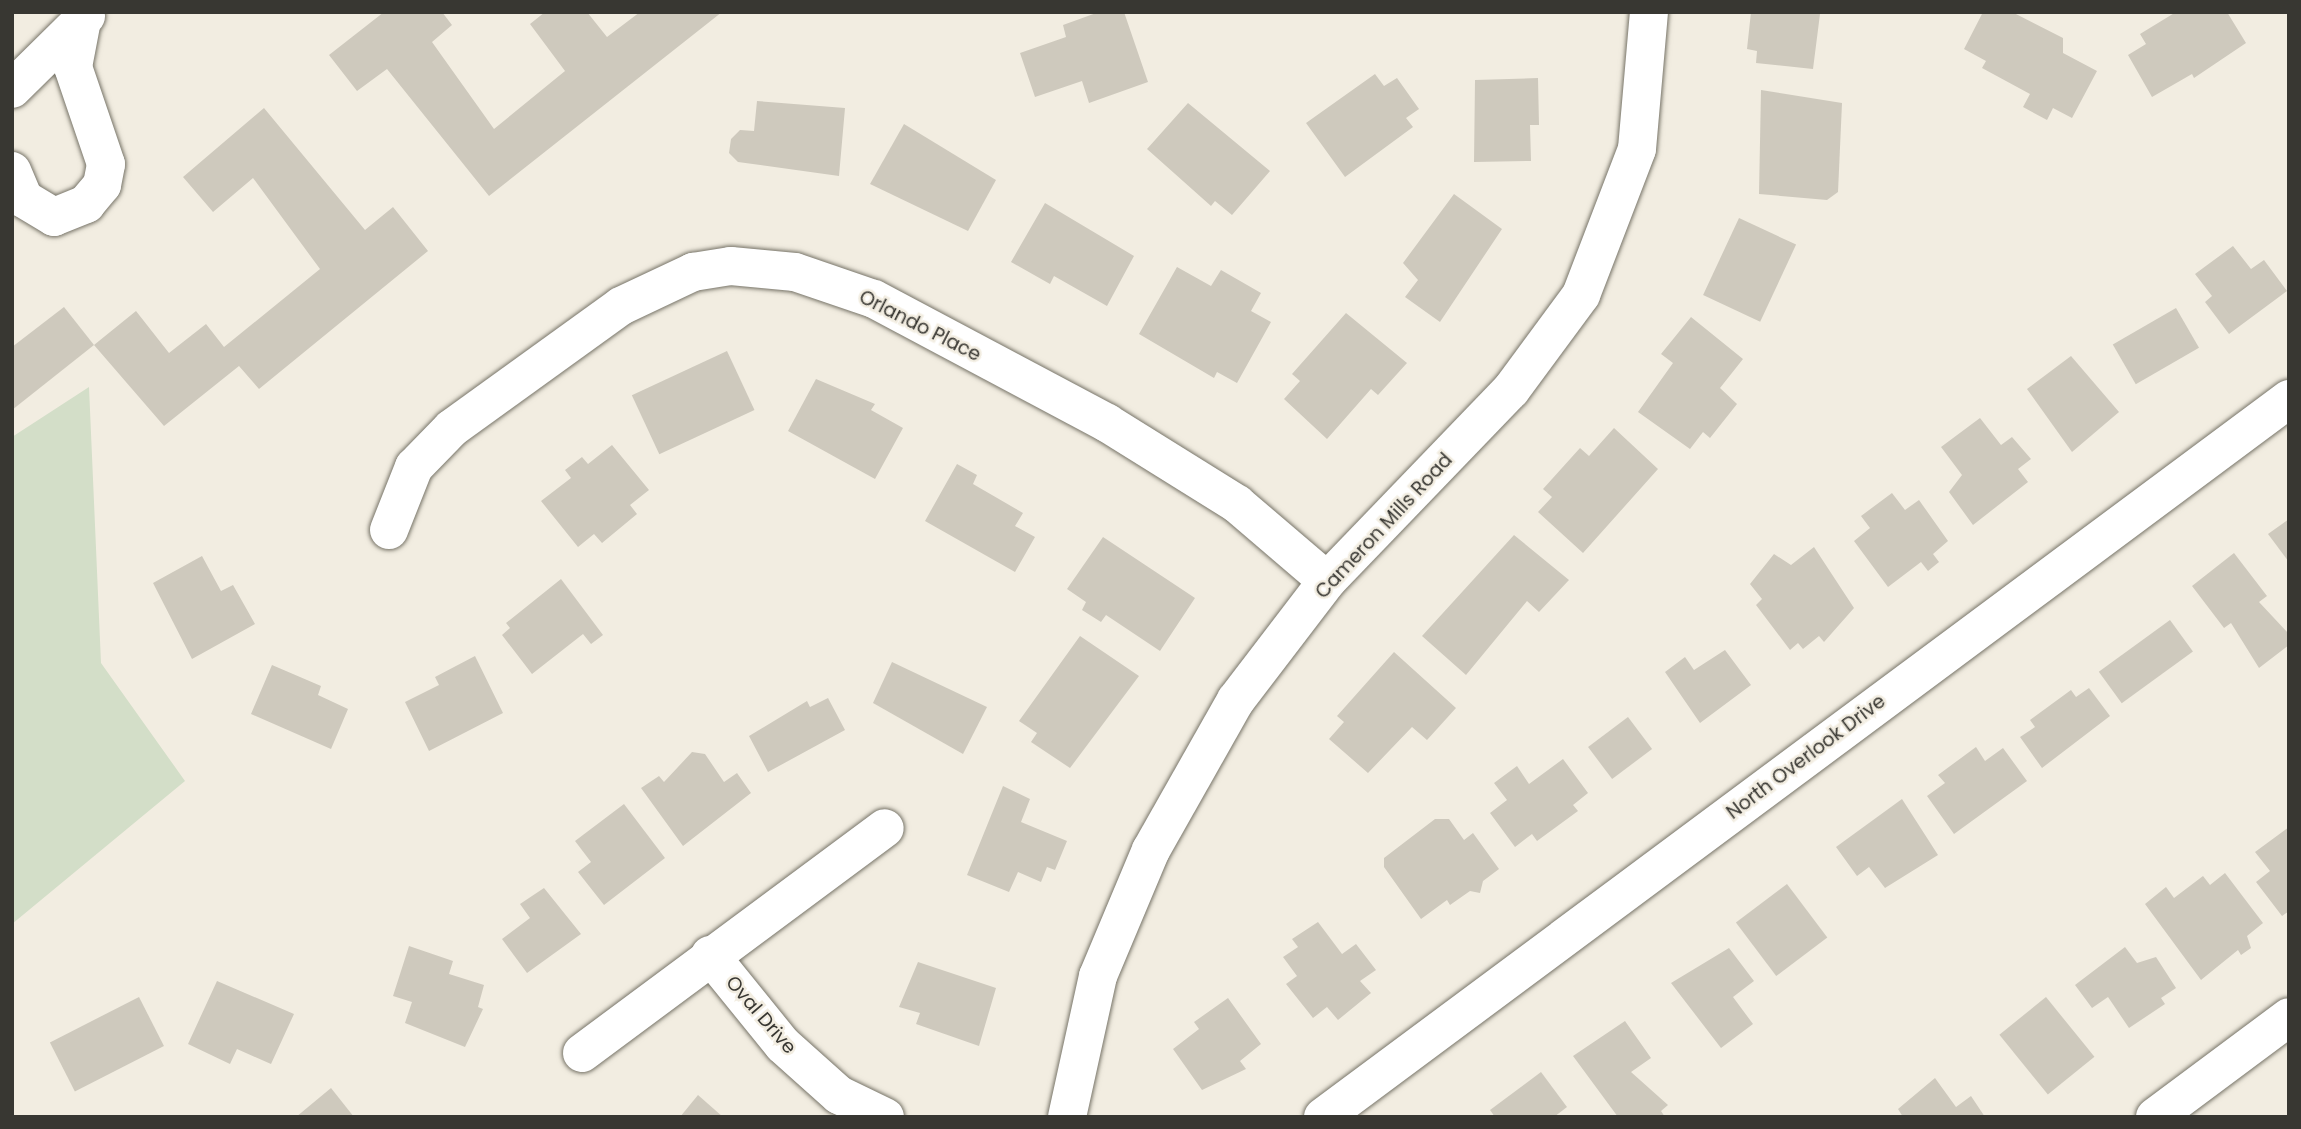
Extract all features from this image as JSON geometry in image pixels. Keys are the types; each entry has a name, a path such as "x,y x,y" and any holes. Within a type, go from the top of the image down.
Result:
{"street":[{"name":"Cameron Mills Road","path":"1067,1117 1098,976 1151,849 1236,700 1327,581 1511,390 1581,295 1637,149 1649,12"},
{"path":"12,89 86,16"},
{"path":"12,171 24,199 54,217 86,204 102,186 106,164 73,67 86,16"},
{"name":"Orlando Place","path":"389,530 414,467 452,428 621,306 693,272 731,266 795,272 874,299 1107,423 1225,497 1327,581"},
{"name":"North Overlook Drive","path":"1323,1117 2289,399"},
{"path":"582,1053 710,955 885,828"},
{"name":"Oval Drive","path":"710,955 783,1045 839,1095 886,1117"},
{"path":"2155,1117 2289,1017"}],"green space":[{"path":"89,387 101,663 185,781 12,924 12,437"}],"building":[{"path":"384,12 442,12 452,25 432,42 494,129 565,71 530,24 545,12 587,12 607,37 640,12 722,12 489,196 387,69 357,91 329,55"},
{"path":"1099,12 1124,12 1148,82 1089,103 1082,81 1035,97 1020,53 1066,37 1063,25"},
{"path":"1751,12 1820,14 1813,69 1756,63 1757,51 1747,49"},
{"path":"1983,12 2012,12 2063,38 2063,53 2097,71 2072,118 2053,108 2047,120 2023,107 2030,94 1982,68 1986,61 1964,49"},
{"path":"2176,12 2227,12 2246,43 2194,78 2192,74 2152,97 2128,55 2146,44 2140,34"},
{"path":"1375,74 1384,86 1397,78 1419,109 1406,118 1413,127 1345,177 1306,123"},
{"path":"1538,78 1539,125 1530,125 1531,161 1474,162 1475,80"},
{"path":"1761,90 1842,103 1838,192 1827,200 1759,194"},
{"path":"757,101 845,108 839,176 738,162 729,153 731,139 740,130 754,131"},
{"path":"1188,103 1270,171 1232,215 1215,201 1211,206 1147,149"},
{"path":"264,108 365,230 393,207 428,251 259,389 239,366 164,426 94,345 136,311 169,353 206,324 224,347 320,269 253,178 213,212 183,177"},
{"path":"904,124 996,180 968,231 870,184"},
{"path":"1454,194 1502,229 1440,322 1405,297 1418,280 1403,263"},
{"path":"1045,203 1134,256 1107,306 1054,276 1050,284 1011,262"},
{"path":"1739,218 1796,245 1760,322 1703,295"},
{"path":"2233,246 2251,269 2264,260 2287,291 2229,334 2205,302 2212,296 2195,274"},
{"path":"1177,267 1211,286 1221,270 1261,293 1251,311 1271,322 1237,383 1217,372 1214,378 1139,334"},
{"path":"64,307 94,345 12,410 12,347"},
{"path":"2176,308 2199,348 2136,384 2113,345"},
{"path":"1346,313 1407,363 1378,395 1371,389 1327,439 1284,399 1300,381 1292,374"},
{"path":"1691,317 1743,359 1720,388 1737,404 1710,438 1703,432 1690,449 1638,412 1673,363 1661,354"},
{"path":"727,351 754,410 659,454 632,395"},
{"path":"2071,356 2119,412 2072,452 2027,389"},
{"path":"816,379 875,404 871,410 903,428 875,479 788,431"},
{"path":"1980,418 2001,445 2012,437 2031,459 2018,469 2028,482 1973,525 1949,492 1962,475 1941,447"},
{"path":"1614,428 1658,469 1583,553 1538,512 1552,497 1543,489 1580,448 1589,456"},
{"path":"612,445 649,490 630,505 637,514 602,543 594,534 578,547 541,501 571,478 565,470 582,457 588,464"},
{"path":"957,464 977,475 973,484 1023,513 1015,526 1035,537 1015,572 925,521"},
{"path":"1892,493 1905,510 1919,500 1948,541 1933,554 1939,562 1928,571 1921,562 1888,587 1854,541 1870,528 1861,516"},
{"path":"2289,519 2289,562 2268,534"},
{"path":"1514,535 1569,580 1539,612 1527,601 1466,675 1422,636"},
{"path":"1103,537 1195,598 1160,651 1106,615 1101,622 1082,610 1086,602 1067,589"},
{"path":"1814,547 1854,608 1824,642 1819,636 1803,649 1798,643 1790,650 1756,605 1762,599 1750,584 1774,554 1791,565"},
{"path":"2234,553 2267,596 2259,602 2289,634 2289,645 2259,668 2231,623 2224,628 2192,586"},
{"path":"202,556 221,591 233,585 255,624 192,659 153,583"},
{"path":"561,579 603,635 591,644 583,634 532,674 502,635 510,628 506,623"},
{"path":"2170,620 2193,652 2122,703 2099,672"},
{"path":"1080,636 1139,676 1070,768 1031,742 1037,733 1019,721"},
{"path":"1725,650 1751,685 1700,723 1665,672 1685,657 1694,670"},
{"path":"1394,652 1456,708 1427,740 1412,727 1368,773 1329,739 1344,722 1337,716"},
{"path":"475,656 503,713 429,751 405,702 439,685 435,677"},
{"path":"892,662 987,707 963,754 873,703"},
{"path":"272,665 321,686 318,695 348,709 331,749 251,714"},
{"path":"2089,688 2110,716 2042,768 2020,737 2035,727 2030,720 2071,690 2076,697"},
{"path":"828,698 845,730 768,772 749,736 807,701 810,707"},
{"path":"1628,717 1652,749 1612,779 1588,747"},
{"path":"1976,747 1985,761 2003,748 2027,781 1954,834 1927,796 1945,783 1938,775"},
{"path":"692,752 705,754 724,782 737,773 751,793 683,846 641,788 659,776 664,782"},
{"path":"1563,759 1588,793 1573,805 1578,811 1537,841 1532,834 1515,847 1490,813 1507,800 1494,783 1517,766 1529,784"},
{"path":"1003,786 1030,799 1021,822 1067,841 1055,870 1047,867 1041,882 1018,872 1009,892 967,875"},
{"path":"1902,799 1938,855 1885,888 1869,867 1857,876 1836,847"},
{"path":"624,804 665,858 604,905 578,872 591,862 575,841"},
{"path":"1435,819 1449,819 1464,840 1473,833 1499,869 1483,881 1480,893 1470,891 1450,905 1447,900 1421,919 1384,867 1384,858"},
{"path":"2289,827 2289,911 2282,916 2256,882 2270,871 2255,852"},
{"path":"2225,873 2263,923 2247,936 2251,948 2241,955 2238,950 2201,980 2145,904 2166,887 2174,898 2203,876 2210,885"},
{"path":"1787,884 1827,938 1776,976 1736,923"},
{"path":"544,888 581,934 527,973 502,939 530,918 520,904"},
{"path":"1318,922 1342,954 1356,944 1376,970 1360,981 1371,993 1338,1020 1327,1007 1313,1018 1286,984 1297,976 1283,957 1298,947 1292,939"},
{"path":"409,946 453,961 449,974 484,985 478,1007 483,1009 465,1047 405,1023 412,1002 393,996"},
{"path":"2125,947 2137,963 2156,957 2176,988 2161,998 2165,1004 2129,1028 2108,997 2092,1008 2075,985"},
{"path":"1729,948 1754,981 1733,997 1753,1024 1721,1048 1671,983"},
{"path":"918,962 996,988 979,1046 916,1024 920,1013 899,1007"},
{"path":"217,981 294,1014 271,1064 237,1049 230,1064 188,1044"},
{"path":"139,997 164,1046 75,1091 50,1042"},
{"path":"2046,997 2094,1057 2048,1095 1999,1035"},
{"path":"1228,998 1261,1044 1240,1061 1246,1069 1202,1090 1173,1049 1199,1029 1194,1022"},
{"path":"1625,1021 1651,1058 1631,1072 1668,1105 1661,1111 1665,1117 1618,1117 1573,1056"},
{"path":"1541,1072 1567,1107 1554,1117 1495,1117 1490,1110"},
{"path":"1935,1078 1956,1107 1971,1096 1985,1117 1903,1117 1898,1109"},
{"path":"331,1088 354,1117 296,1117"},
{"path":"698,1095 723,1117 680,1117"}]}
